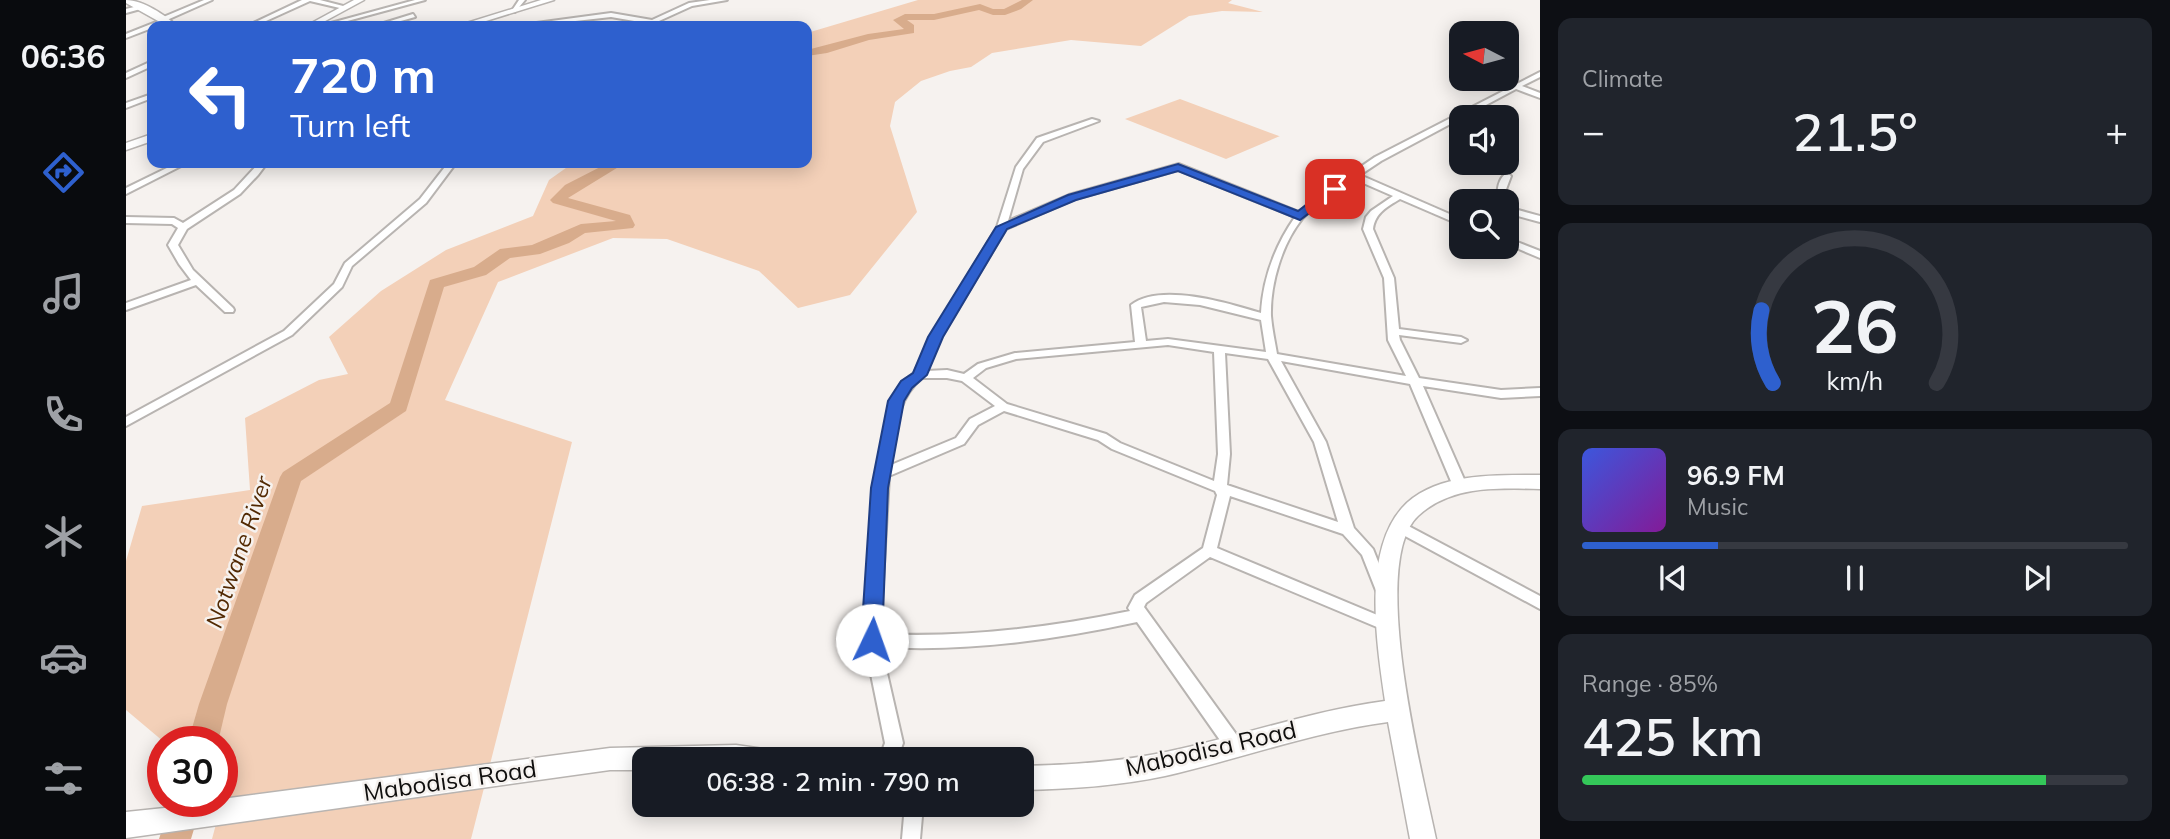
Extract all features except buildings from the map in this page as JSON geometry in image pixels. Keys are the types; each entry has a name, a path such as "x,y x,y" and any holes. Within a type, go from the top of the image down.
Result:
{"street":[{"path":"127,0 165,21"},
{"path":"169,21 209,0"},
{"path":"262,21 310,0 344,8"},
{"path":"319,21 360,0"},
{"path":"342,21 422,0"},
{"path":"513,11 522,0"},
{"path":"478,21 550,0"},
{"path":"655,21 691,4 724,0"},
{"path":"126,11 142,7"},
{"path":"572,21 611,15 647,21"},
{"path":"395,21 413,16"},
{"path":"126,34 147,28"},
{"path":"126,76 147,66"},
{"path":"1519,86 1540,74"},
{"path":"1519,88 1540,96"},
{"path":"1385,596 1368,553 1349,530 1320,442 1272,356 1266,318 1267,293 1273,269 1287,235 1300,216 1378,159 1509,91"},
{"path":"126,106 147,98"},
{"path":"893,747 894,743 872,640 882,474 896,401 906,385 919,375 936,337 1002,227 1019,169 1040,140 1095,121"},
{"path":"126,147 147,139"},
{"path":"1002,227 1072,197 1178,167 1300,216"},
{"path":"126,191 173,168"},
{"path":"229,310 196,282 173,245 183,227 236,194 260,168"},
{"path":"126,422 288,333 338,285 348,265 424,201 448,168"},
{"path":"1354,176 1449,217"},
{"path":"1502,189 1507,176"},
{"path":"1400,195 1377,210 1368,223 1370,235 1389,278 1394,340 1460,486"},
{"path":"1519,213 1540,219"},
{"path":"126,220 174,221 183,227"},
{"path":"1519,246 1540,255"},
{"path":"126,307 196,282"},
{"path":"1142,343 1136,305 1144,300 1199,301 1266,318"},
{"path":"1392,331 1461,340"},
{"path":"966,378 982,366 1015,356 1168,342 1272,356 1501,394 1540,392"},
{"path":"1219,349 1224,454 1220,488 1224,495 1209,551 1136,604 1139,615 1236,747"},
{"path":"919,375 947,374 966,378 1003,407 1102,437 1116,446 1220,488 1349,530"},
{"path":"882,474 960,441 974,422 1003,407"},
{"path":"1423,839 1399,710 1385,596 1387,566 1399,526 1409,513 1423,503 1460,486 1486,482 1540,482"},
{"path":"1399,526 1539,601"},
{"path":"1209,551 1388,626"},
{"path":"872,640 1020,636 1139,615"},
{"name":"Mabodisa Road","path":"1034,778 1066,777 1163,765 1319,723 1363,713 1399,710"},
{"name":"Mabodisa Road","path":"135,824 610,759 632,758"},
{"path":"911,839 913,817"}],"shaded area":[{"path":"918,0 1232,0 1228,3 1263,12 1222,11 1189,16 1141,46 1071,40 992,53 971,67 921,81 895,102 890,126 917,212 850,295 798,308 759,271 667,239 613,238 498,282 445,400 572,442 471,839 212,839 218,817 238,817 238,726 147,728 126,710 126,561 142,506 250,490 245,418 319,380 348,374 329,337 381,291 446,250 533,216 549,180 566,168 812,168 812,32"},
{"path":"1180,99 1280,136 1226,159 1125,119"}],"waterway":[{"name":"Notwane River","path":"812,52 868,37 910,31 909,25 898,20 905,17 934,17 980,7 999,13 1028,0"},
{"name":"Notwane River","path":"207,726 291,477 399,406 436,284 480,271 506,253 534,250 563,240 581,229 627,225 624,218 558,200 577,183 610,168"},
{"name":"Notwane River","path":"175,839 182,817"}],"route":[{"path":"872,640 880,488 896,401 906,385 919,375 936,337 1002,227 1072,197 1178,167 1300,216 1335,189"}]}
